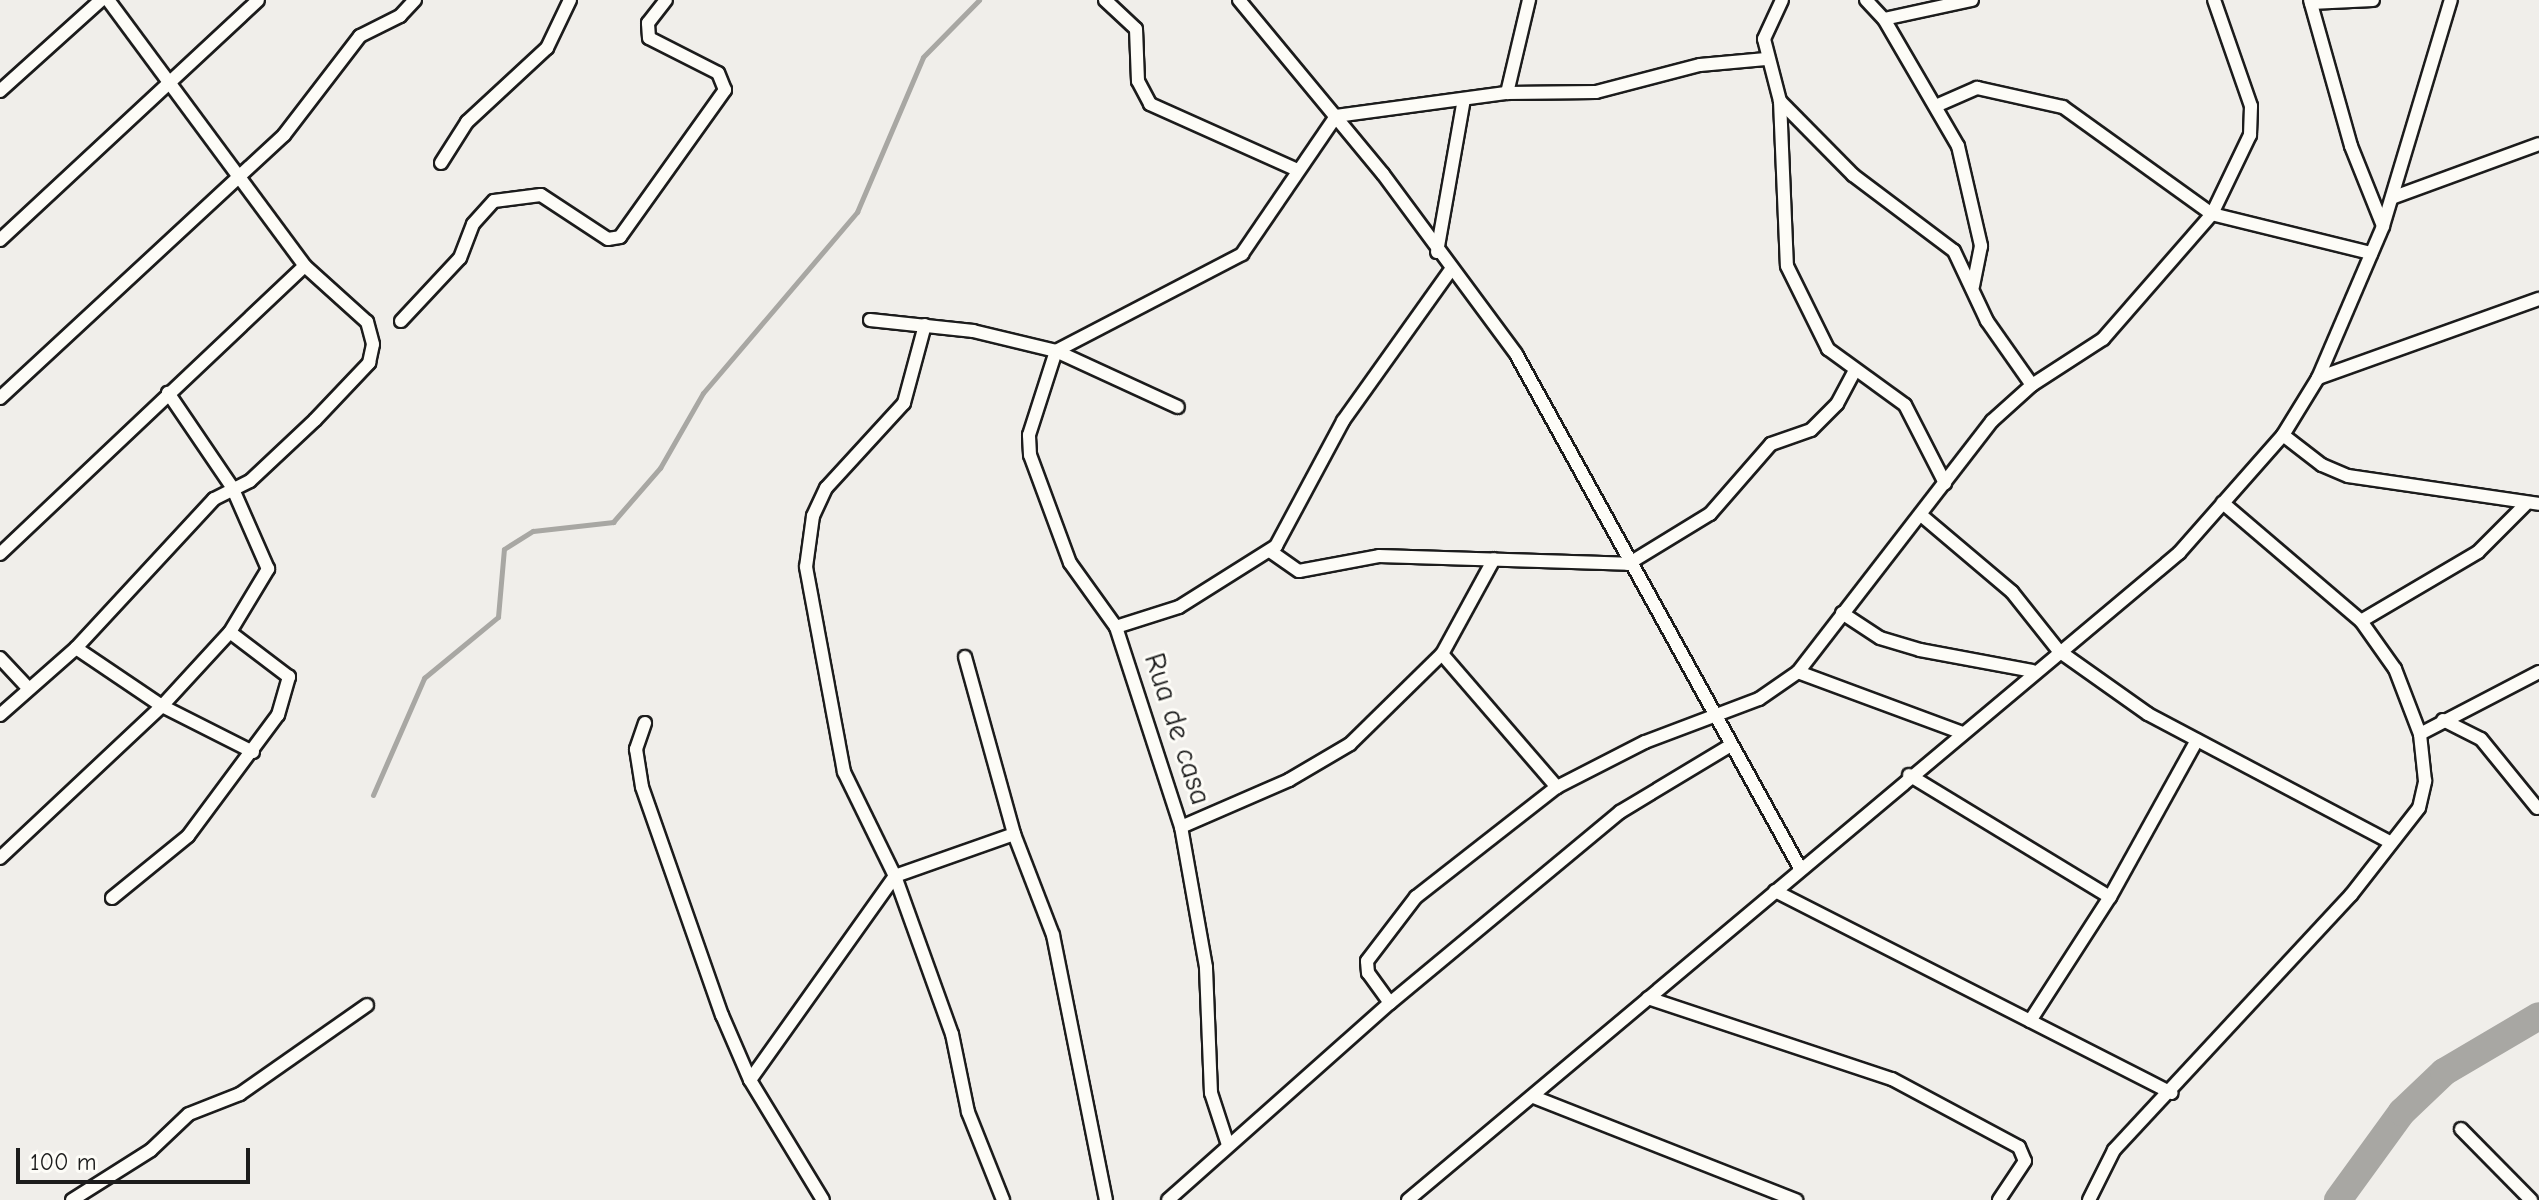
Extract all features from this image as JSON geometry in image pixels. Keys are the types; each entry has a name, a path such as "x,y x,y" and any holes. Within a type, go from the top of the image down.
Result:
{"street":[{"path":"0,91 101,0"},
{"path":"0,715 76,648 232,487 250,481 369,363 373,344 367,322 305,266 174,82 108,0"},
{"path":"0,240 174,82 258,0"},
{"path":"0,398 238,174 284,135 360,36 400,16 415,0"},
{"path":"401,321 460,258 473,224 494,201 541,195 608,239 620,237 725,90 718,73 649,38 648,23 666,0"},
{"path":"1105,0 1136,29 1138,81 1150,104 1295,169"},
{"path":"1239,0 1336,116 1450,271 1516,354 1628,564 1800,868"},
{"path":"1507,93 1529,0"},
{"path":"1782,0 1764,39 1766,59 1780,101 1787,266 1828,349 1854,372 1905,405 1945,483"},
{"path":"1866,0 1884,19 1938,105 1958,146 1981,246 1973,286"},
{"path":"1884,19 1972,0"},
{"path":"1390,1003 1368,973 1373,947 1454,864 1557,787 1645,742 1759,699 1798,672 1992,421 2032,385 2103,339 2212,214 2250,135 2251,106 2214,0"},
{"path":"2373,0 2310,2 2351,146 2383,226"},
{"path":"1408,1200 1534,1097 2032,671 2179,553 2283,435 2318,378 2383,226 2451,0"},
{"path":"441,163 467,122 547,48 565,2"},
{"path":"1056,351 1242,254 1266,226 1295,169 1336,116 1507,93 1596,92 1700,65 1766,59"},
{"path":"1938,105 1977,88 2063,107 2212,214 2371,253"},
{"path":"1437,252 1464,99"},
{"path":"1780,101 1853,175 1939,235 1973,286 1987,321 2032,385"},
{"path":"2394,197 2539,144"},
{"path":"0,554 305,266"},
{"path":"1116,627 1179,607 1270,551 1349,412 1450,271"},
{"path":"2318,378 2539,299"},
{"path":"870,320 925,325 1056,351 1178,407"},
{"path":"925,325 904,403 826,488 813,516 806,567 844,772 895,876 952,1034 968,1112 1003,1200"},
{"name":"Rua de casa","path":"1056,351 1029,435 1030,455 1070,563 1116,627 1181,827 1206,967 1210,1082 1228,1145"},
{"path":"1270,551 1299,571 1379,556 1628,564 1710,514 1771,444 1811,430 1837,404 1854,372"},
{"path":"0,858 162,706 230,632 270,562 232,487 168,393"},
{"path":"2283,435 2322,465 2348,476 2525,505 2539,504"},
{"path":"2089,1200 2114,1150 2171,1093 2351,895 2419,808 2425,781 2420,734 2395,669 2361,621 2223,503"},
{"path":"2361,621 2478,552 2525,505"},
{"path":"1921,515 2012,592 2059,651 2197,740 2390,842"},
{"path":"1181,827 1328,759 1442,654 1494,559"},
{"path":"1842,613 1880,638 2032,671"},
{"path":"112,898 188,836 278,715 289,677 230,632"},
{"path":"76,648 162,706 253,752"},
{"path":"1442,654 1557,787"},
{"path":"965,657 1014,834 1053,935 1106,1200"},
{"path":"0,658 29,689"},
{"path":"1798,672 1960,732"},
{"path":"2420,734 2539,672"},
{"path":"2443,720 2481,739 2537,808"},
{"path":"645,723 636,749 642,787 750,1080 823,1200"},
{"path":"2030,1021 2110,897 2197,740"},
{"path":"1168,1200 1390,1003 1620,812 1731,745"},
{"path":"1909,775 2110,897"},
{"path":"750,1080 895,876 1014,834"},
{"path":"1775,891 2171,1093"},
{"path":"1648,998 1869,1069 2019,1147 2025,1161 1999,1200"},
{"path":"72,1200 151,1150 189,1114 256,1084 367,1005"},
{"path":"1534,1097 1793,1199"},
{"path":"2461,1129 2531,1200"}],"waterway":[{"path":"373,795 424,678 498,617 504,549 533,531 613,522 660,468 703,393 857,212 923,57 979,0"},
{"path":"2338,1200 2402,1112 2444,1072 2539,1016"}]}
